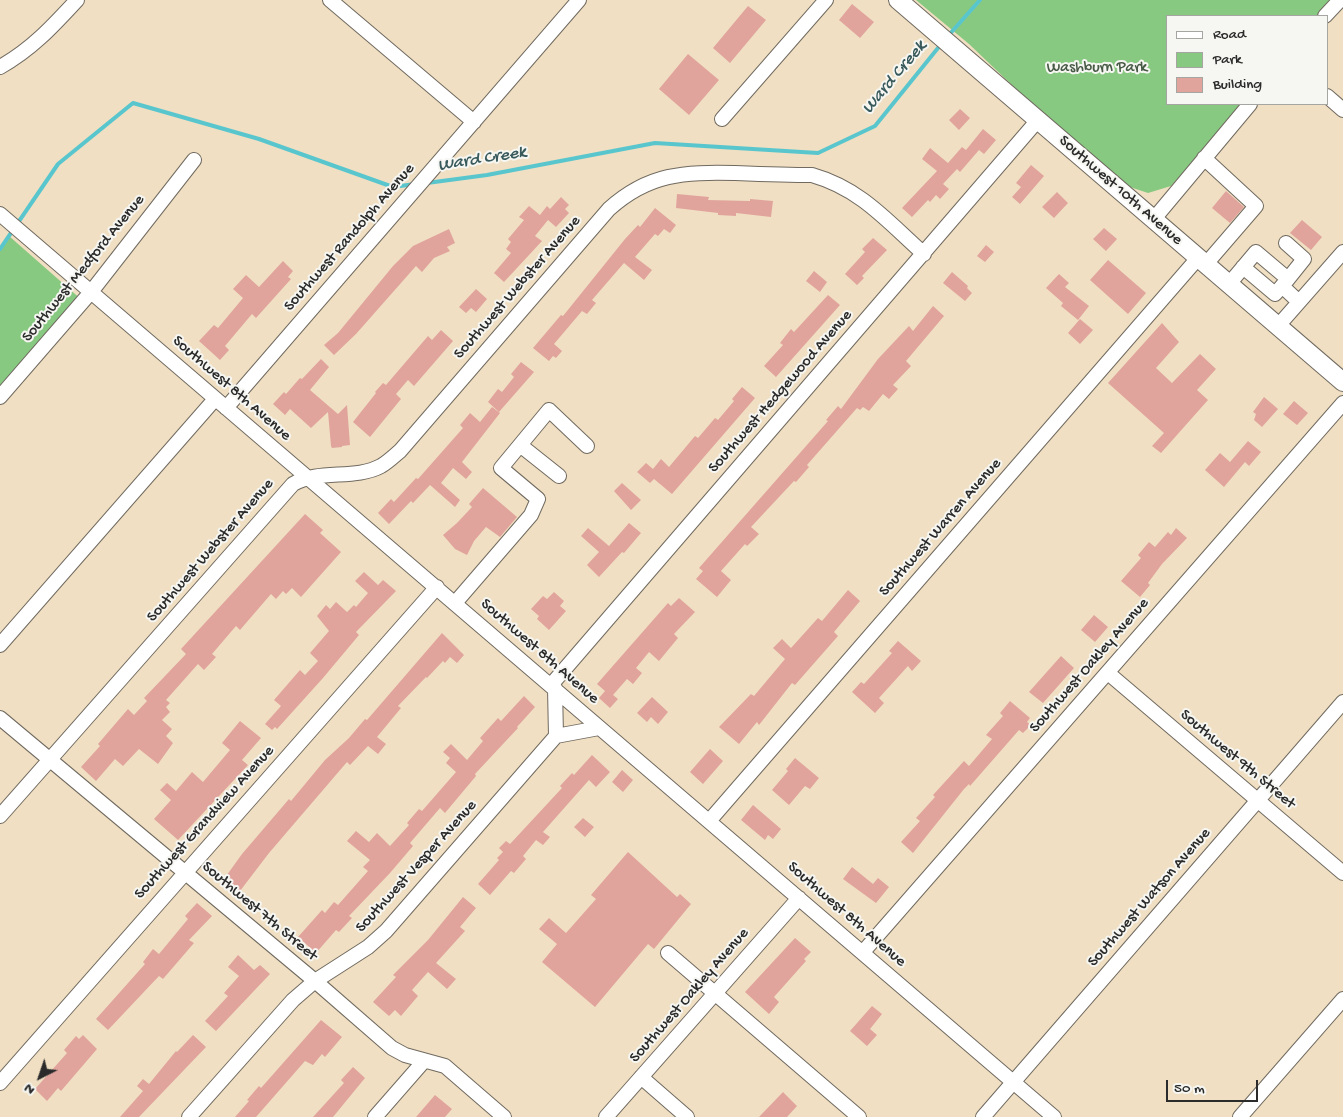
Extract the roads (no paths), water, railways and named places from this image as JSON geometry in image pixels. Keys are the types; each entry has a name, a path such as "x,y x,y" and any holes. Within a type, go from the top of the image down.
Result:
{"main road":[{"name":"Southwest 10th Avenue","path":"898,0 1343,382"}],"street":[{"path":"0,67 28,49 48,32 77,0"},
{"path":"330,0 474,122"},
{"name":"Southwest Randolph Avenue","path":"0,645 399,210 579,0"},
{"path":"722,119 826,0"},
{"path":"1326,15 1340,0"},
{"path":"1328,97 1343,110"},
{"path":"1154,220 1249,105"},
{"name":"Southwest Hedgewood Avenue","path":"553,687 1038,120"},
{"name":"Southwest Warren Avenue","path":"710,820 1202,261 1256,206 1204,158"},
{"name":"Southwest Medford Avenue","path":"0,397 91,292 194,160"},
{"name":"Southwest Webster Avenue","path":"0,816 293,484 309,478 374,469 389,461 400,451 609,209 624,196 668,176 689,172 812,175 827,179 857,194 924,254"},
{"name":"Southwest 8th Avenue","path":"0,214 710,820 1054,1117"},
{"path":"1243,267 1275,294 1304,258 1286,243"},
{"path":"1229,284 1256,252 1285,282 1299,302"},
{"path":"1278,326 1343,252"},
{"name":"Southwest Oakley Avenue","path":"863,952 1343,403"},
{"path":"455,603 531,515 538,499 501,468 549,410 587,446"},
{"path":"520,445 559,476"},
{"name":"Southwest Grandview Avenue","path":"0,1083 437,587"},
{"name":"Southwest 9th Street","path":"1108,673 1343,873"},
{"path":"553,687 556,736 600,728"},
{"name":"Southwest Watson Avenue","path":"983,1117 1343,702"},
{"name":"Southwest 7th Street","path":"0,718 315,981 392,1048 424,1061 445,1066 504,1117"},
{"name":"Southwest Vesper Avenue","path":"189,1117 293,1000 315,981 368,947 386,931 556,736"},
{"name":"Southwest Oakley Avenue","path":"606,1117 799,898"},
{"path":"668,953 859,1117"},
{"path":"1240,1117 1343,999"},
{"path":"375,1117 424,1061"},
{"path":"641,1078 687,1117"}],"waterway":[{"name":"Ward Creek","path":"948,36 980,0"},
{"name":"Ward Creek","path":"427,183 487,175 655,143 818,153 875,126 942,43"},
{"name":"Ward Creek","path":"0,249 58,164 133,103 259,139 393,187 415,184"}],"park label":[{"name":"Washburn Park","path":"1097,69"}]}
